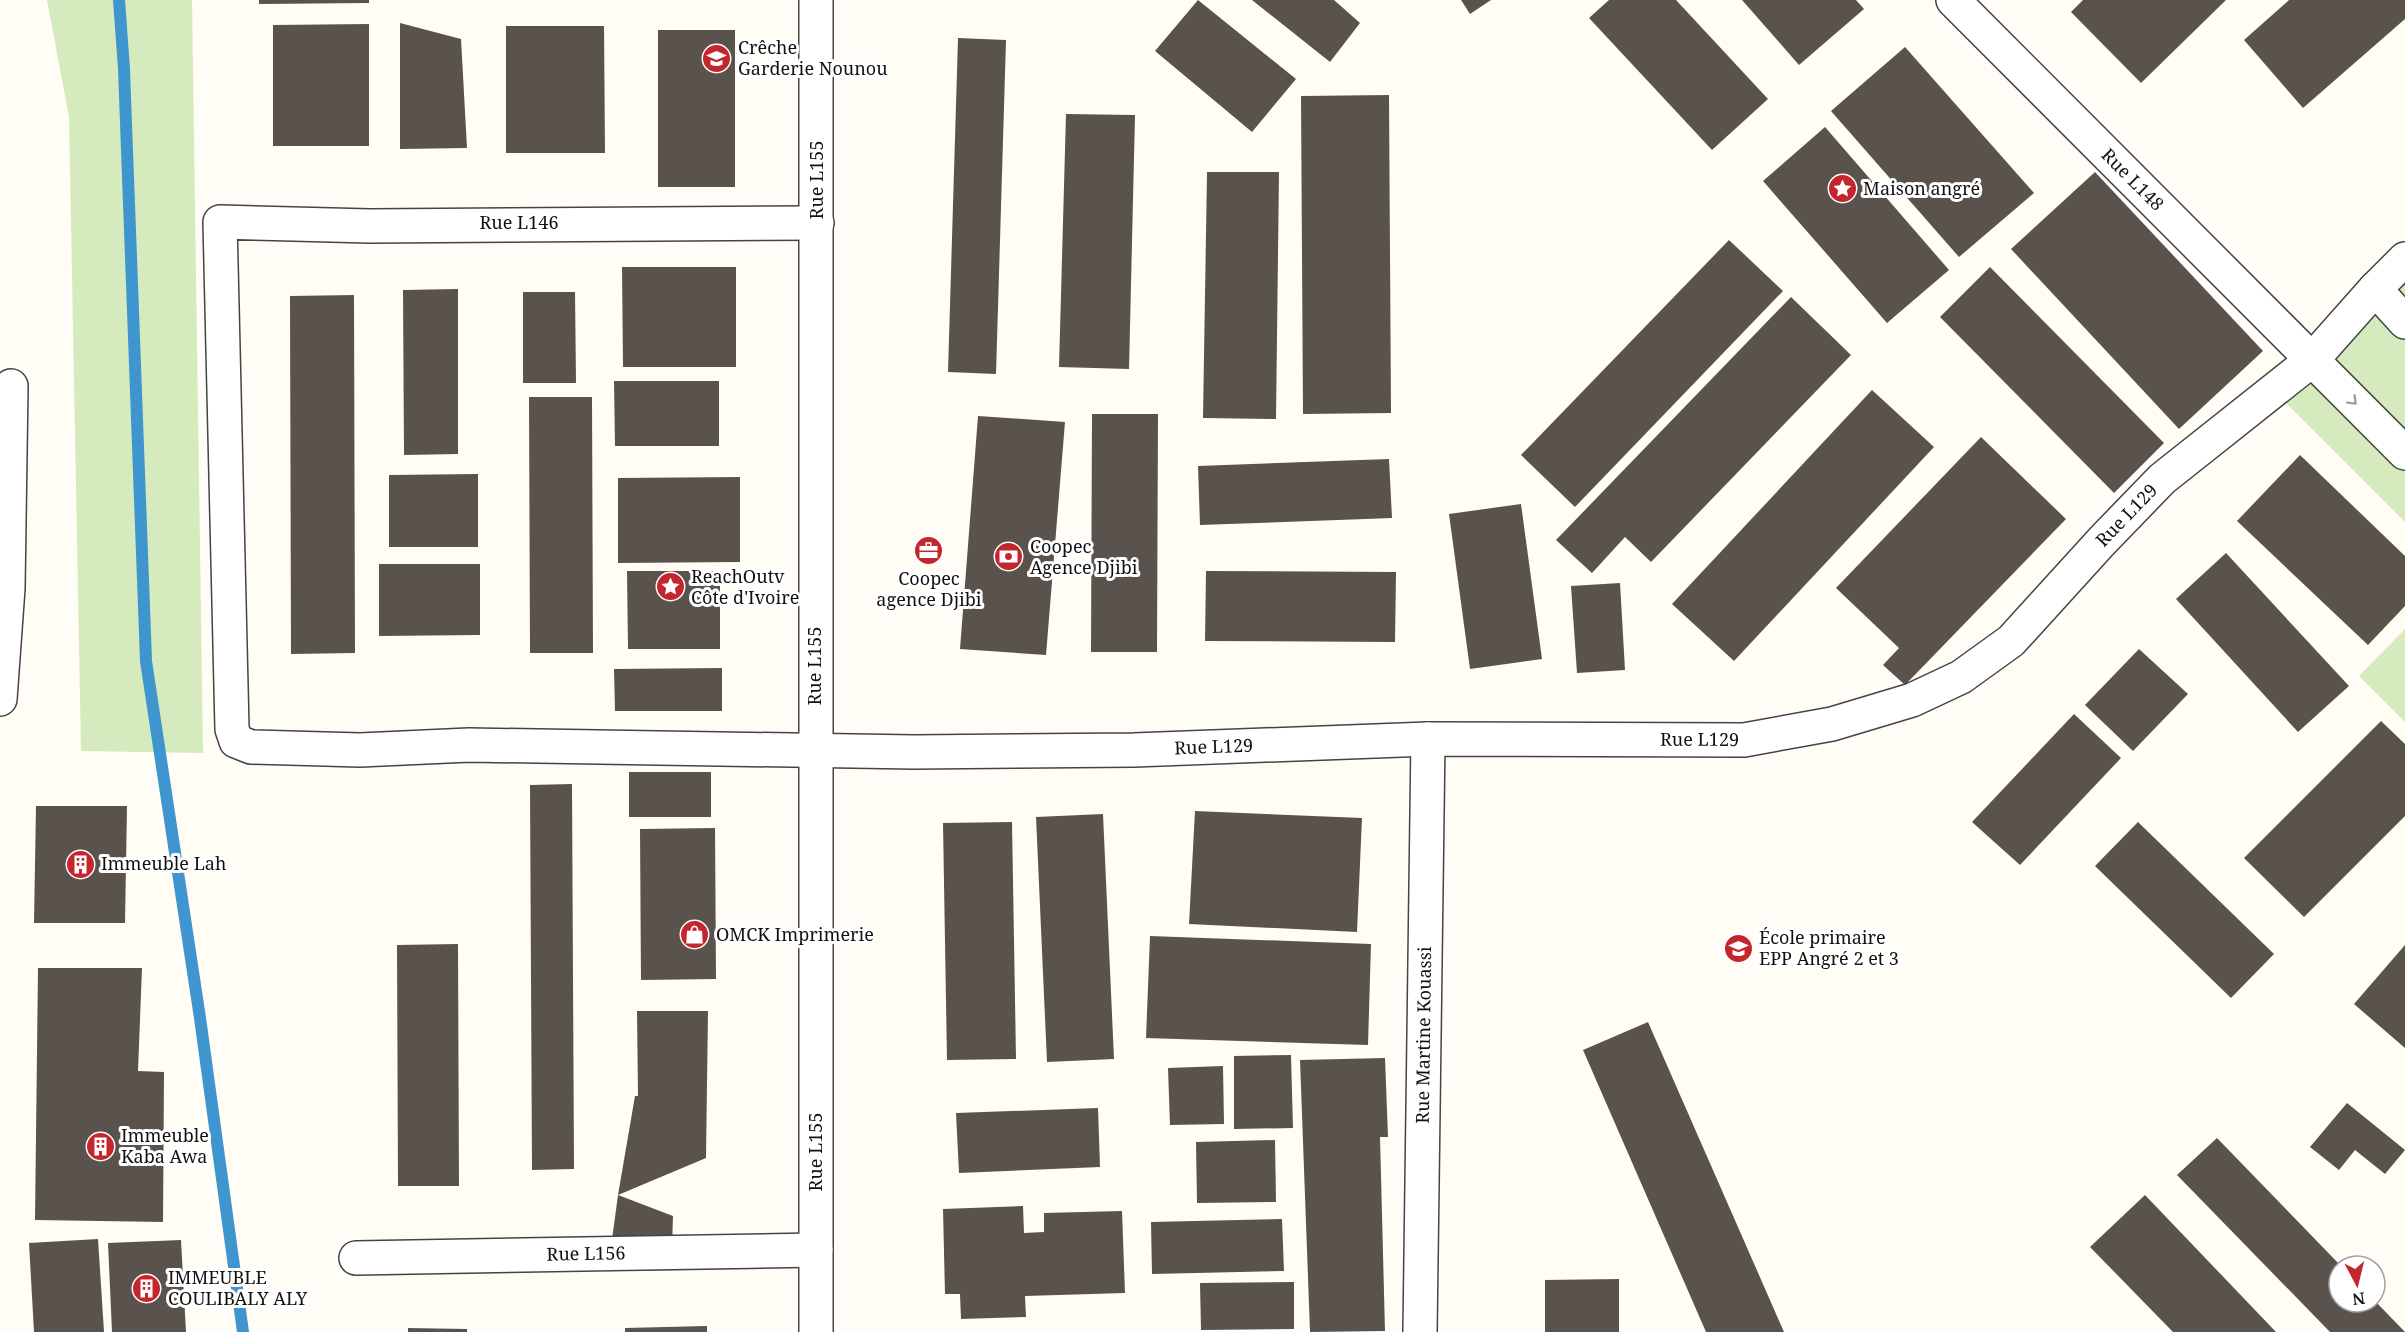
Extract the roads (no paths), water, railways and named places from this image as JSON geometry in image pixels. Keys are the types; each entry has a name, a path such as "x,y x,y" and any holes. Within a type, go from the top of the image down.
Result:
{"street":[{"name":"Rue L155","path":"816,0 816,1332"},
{"name":"Rue L148","path":"1953,0 2405,453"},
{"name":"Rue L146","path":"220,222 370,226 817,223"},
{"name":"Rue L129","path":"220,222 232,729 236,741 251,747 360,750 469,745 914,752 1157,750 1428,739 1744,740 1832,724 1912,700 1961,677 2011,641 2162,479 2312,360 2405,259"},
{"path":"2375,289 2405,322"},
{"path":"0,699 8,588 11,386"},
{"name":"Rue Martine Kouassi","path":"1420,1332 1428,739"},
{"name":"Rue L156","path":"356,1258 816,1250"}],"waterway":[{"path":"119,0 124,69 146,661 200,1018 243,1332"}],"place":[{"name":"Crêche Garderie Nounou","path":"717,58"},
{"name":"Maison angré","path":"1842,189"},
{"name":"Coopec agence Djibi","path":"929,550"},
{"name":"Coopec Agence Djibi","path":"1009,557"},
{"name":"ReachOutv Côte d'Ivoire","path":"670,587"},
{"name":"Immeuble Lah","path":"80,864"},
{"name":"OMCK Imprimerie","path":"695,935"},
{"name":"École primaire EPP Angré 2 et 3","path":"1738,948"},
{"name":"Immeuble Kaba Awa","path":"100,1146"},
{"name":"IMMEUBLE COULIBALY ALY","path":"147,1288"}]}
